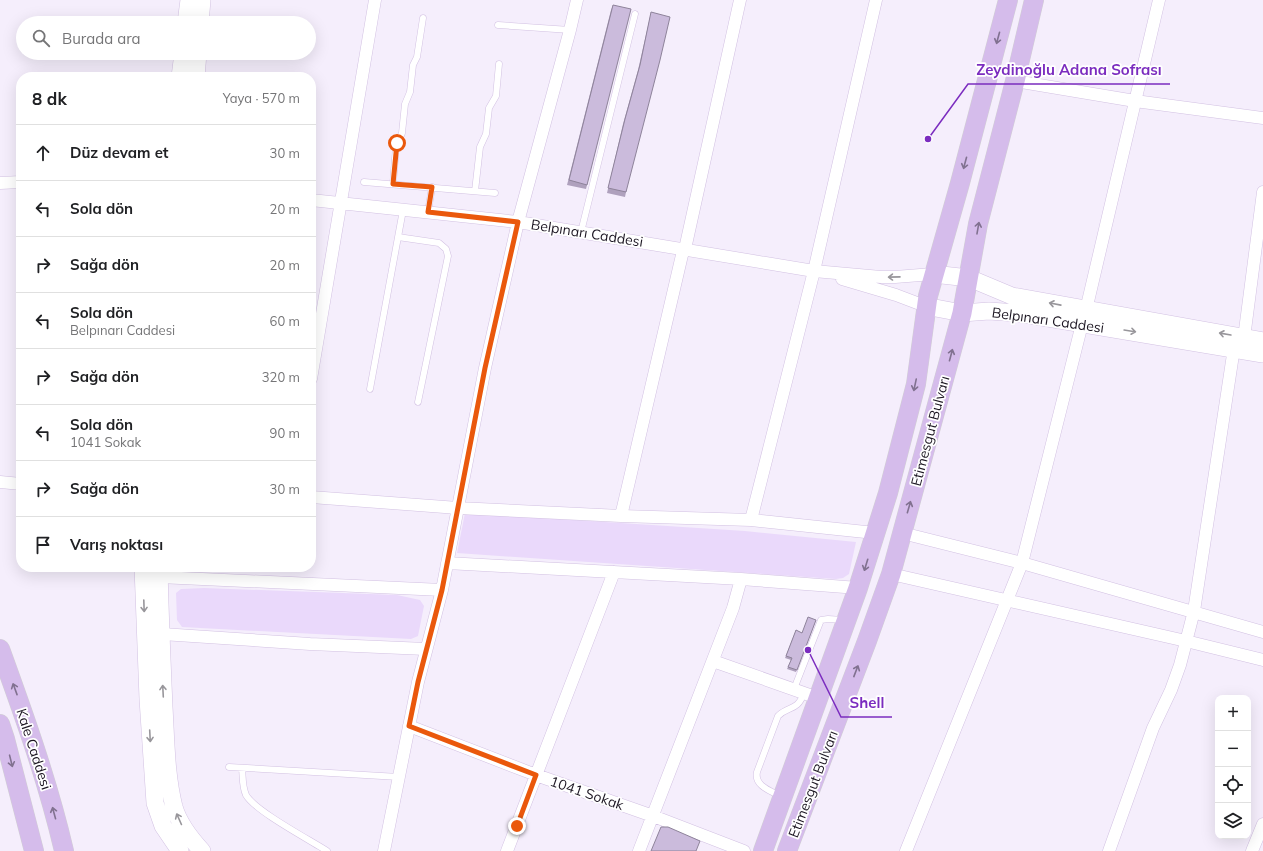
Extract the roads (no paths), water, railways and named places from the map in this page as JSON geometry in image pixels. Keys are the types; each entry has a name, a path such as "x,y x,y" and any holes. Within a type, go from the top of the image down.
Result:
{"main road":[{"path":"187,16 189,0"},
{"path":"201,16 202,0"},
{"name":"Etimesgut Bulvarı","path":"763,851 782,798 805,693 828,674 858,588 888,493 916,384 925,306 960,183 1008,0"},
{"name":"Etimesgut Bulvarı","path":"787,851 891,574 962,313 978,224 1015,81 1034,0"},
{"path":"181,72 182,60"},
{"path":"196,72 197,60"},
{"name":"Belpınarı Caddesi","path":"933,274 969,278 1012,296 1084,317"},
{"name":"Belpınarı Caddesi","path":"925,306 962,313 989,311 1084,317 1239,343 1263,341"},
{"name":"Belpınarı Caddesi","path":"1239,343 1263,354"},
{"path":"143,572 148,699 155,803 163,826 180,851"},
{"path":"159,572 166,756 171,792 181,824 191,839 202,851"},
{"name":"Kale Caddesi","path":"0,649 28,727 50,798 64,851"},
{"name":"Kale Caddesi","path":"0,724 6,739 34,851"},
{"path":"19,792 18,823 25,851"}],"street":[{"path":"316,351 375,0"},
{"path":"384,851 426,649 442,590 485,368 518,222 577,0"},
{"path":"621,516 682,255 685,249 740,0"},
{"path":"751,520 814,271 876,0"},
{"path":"906,851 1022,563 1084,317 1159,0"},
{"path":"1015,81 1134,101 1263,118"},
{"path":"0,183 16,182"},
{"path":"1109,851 1153,728 1171,690 1180,665 1194,611 1263,192"},
{"name":"Belpınarı Caddesi","path":"316,200 518,222 814,271 881,277 933,274"},
{"name":"Belpınarı Caddesi","path":"814,271 896,295 925,306"},
{"path":"0,482 16,484"},
{"path":"316,497 458,508 621,516 751,520 875,533"},
{"path":"902,533 1022,563 1263,632"},
{"path":"447,563 741,579 858,588"},
{"path":"159,572 442,590"},
{"path":"507,851 614,572"},
{"path":"891,574 1263,660"},
{"path":"639,851 733,608 741,579"},
{"path":"162,634 310,644 426,649"},
{"path":"713,661 805,693"},
{"name":"1041 Sokak","path":"409,726 536,775 653,816 744,851"},
{"path":"1252,851 1263,824"}],"lane":[{"path":"581,232 635,14"},
{"path":"393,184 396,147 402,133 405,104 410,92 413,65 417,57 423,18"},
{"path":"498,25 570,30"},
{"path":"475,191 480,147 486,134 489,108 496,96 499,64"},
{"path":"364,182 496,193"},
{"path":"428,212 432,187"},
{"path":"370,389 403,210"},
{"path":"398,237 438,243 446,249 448,256 418,402"},
{"path":"782,798 760,785 756,779 778,716 784,711 797,706 802,701 821,620 828,619 847,621"},
{"path":"229,767 399,777"},
{"path":"242,768 244,790 253,804 328,851"}],"place":[{"name":"Zeydinoğlu Adana Sofrası","path":"928,139"},
{"name":"Shell","path":"808,650"}]}
